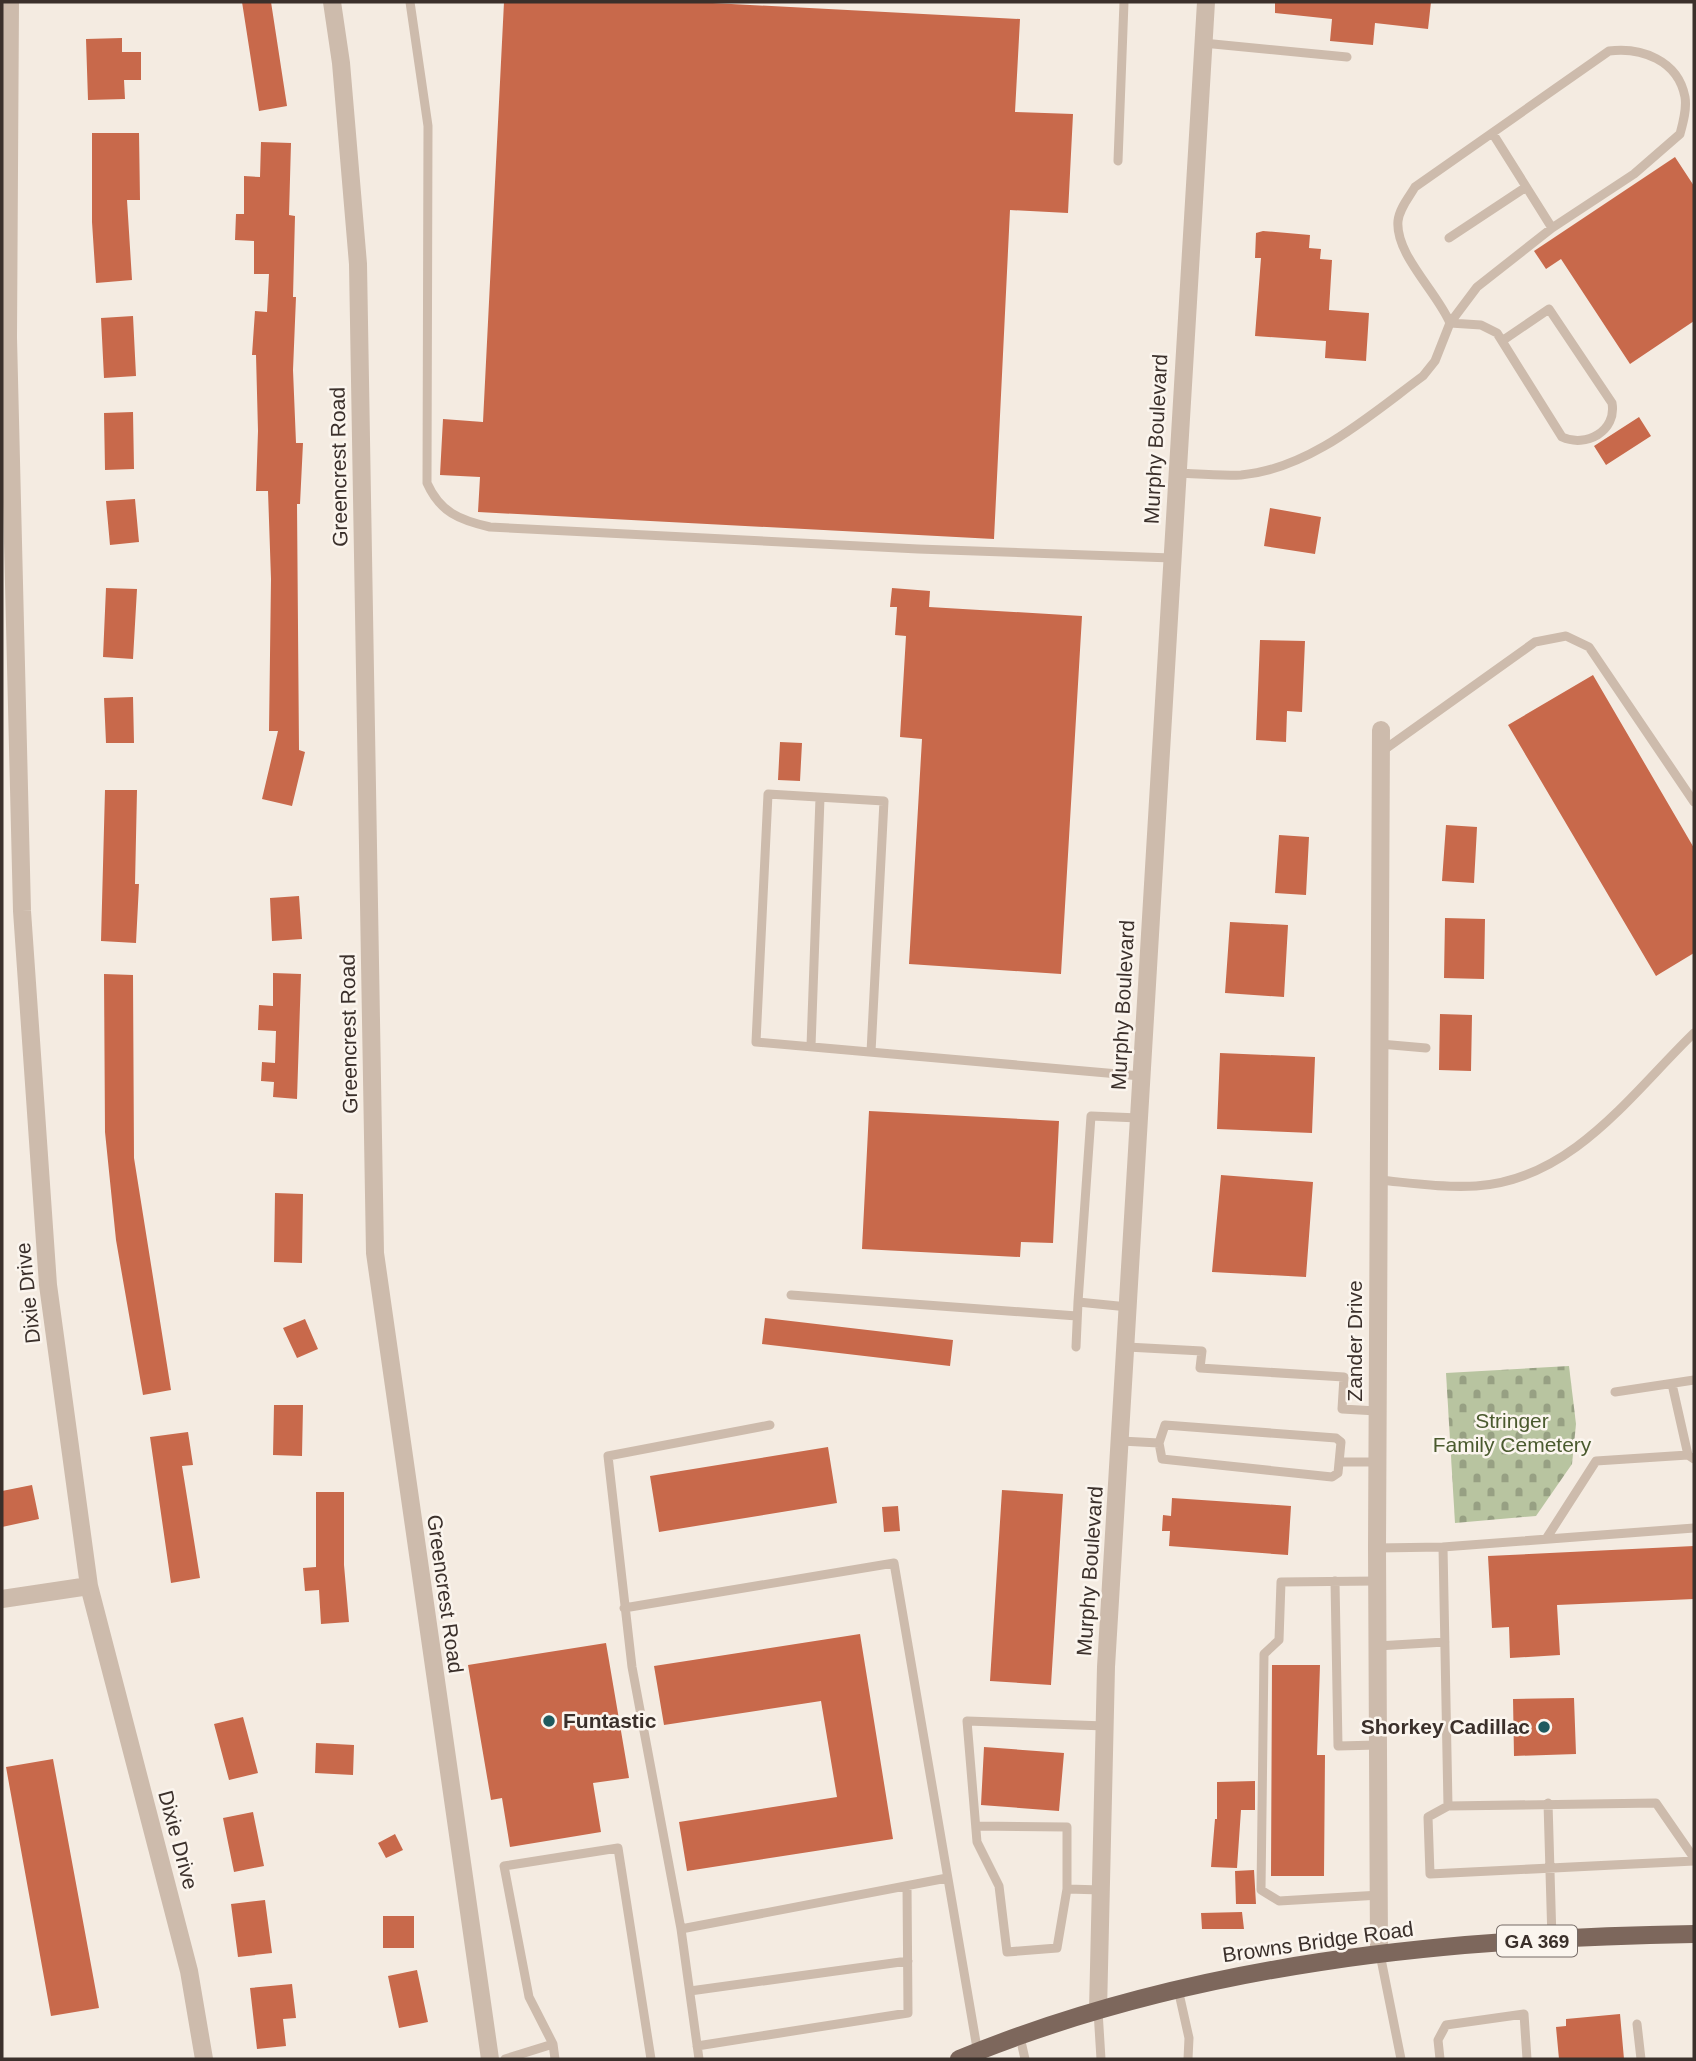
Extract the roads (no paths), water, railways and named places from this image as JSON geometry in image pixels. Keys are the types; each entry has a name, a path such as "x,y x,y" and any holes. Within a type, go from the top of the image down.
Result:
{"main road":[{"name":"Browns Bridge Road","path":"960,2059 978,2056 1020,2037 1098,2011 1178,1989 1300,1963 1379,1952 1552,1940 1694,1934"}],"street":[{"name":"Dixie Drive","path":"10,2 8,338 22,911 48,1284 89,1586 189,1971 204,2059"},
{"name":"Greencrest Road","path":"331,2 341,63 358,264 375,1253 490,2059"},
{"name":"Murphy Boulevard","path":"1098,2011 1105,1726 1206,2"},
{"name":"Zander Drive","path":"1379,1952 1377,1412 1381,730"},
{"path":"2,1599 89,1586"}],"lane":[{"path":"410,2 428,126 427,483 435,501 446,512 467,522 490,527 918,549 1172,558"},
{"path":"1118,160 1124,2"},
{"path":"1203,43 1347,57"},
{"path":"1177,473 1242,475 1279,466 1311,453 1423,376 1435,361 1450,323 1477,287 1552,228 1634,174 1680,134 1685,96 1674,75 1660,60 1642,50 1609,51 1415,187 1398,219 1402,245 1443,306 1450,323"},
{"path":"1493,134 1552,228"},
{"path":"1449,238 1526,187"},
{"path":"1450,323 1481,325 1497,333 1502,341 1562,437 1572,442 1586,441 1611,424 1614,414 1612,403 1549,309 1502,341"},
{"path":"1381,752 1535,642 1566,636 1589,647 1694,802"},
{"path":"871,1052 884,801 768,794 756,1042 1141,1076"},
{"path":"811,1046 820,798"},
{"path":"1379,1180 1477,1186 1523,1176 1557,1162 1583,1144 1694,1033"},
{"path":"1380,1044 1426,1048"},
{"path":"1076,1347 1091,1116 1139,1118"},
{"path":"791,1295 1077,1316"},
{"path":"1078,1302 1128,1307"},
{"path":"1127,1347 1202,1352 1200,1368 1344,1377 1342,1409 1377,1412"},
{"path":"1615,1392 1694,1380"},
{"path":"1546,1539 1596,1461 1691,1457 1672,1384"},
{"path":"699,2059 681,1929 624,1608 608,1456 770,1425"},
{"path":"1165,1425 1327,1436 1340,1439 1340,1462 1338,1473 1332,1477 1161,1459 1159,1443 1165,1425"},
{"path":"1121,1441 1159,1443"},
{"path":"1340,1462 1377,1462"},
{"path":"1377,1548 1443,1547 1694,1528"},
{"path":"1443,1547 1448,1806"},
{"path":"624,1608 894,1563 978,2056"},
{"path":"1377,1581 1281,1581 1279,1640 1264,1654 1262,1890 1279,1901 1380,1895"},
{"path":"1335,1581 1338,1746 1379,1745"},
{"path":"1377,1646 1445,1642"},
{"path":"976,1826 1067,1827 1068,1889 1057,1948 1007,1952 999,1886 977,1842 967,1721 1105,1726"},
{"path":"1548,1803 1552,1940"},
{"path":"1548,1803 1656,1803 1694,1859 1550,1870 1430,1874 1428,1817 1448,1806 1548,1803"},
{"path":"555,2059 553,2044 529,1997 504,1867 618,1848 651,2059"},
{"path":"681,1929 947,1878"},
{"path":"697,2046 908,2013 907,1886"},
{"path":"1068,1889 1102,1890"},
{"path":"1379,1952 1401,2059"},
{"path":"690,1991 908,1961"},
{"path":"1178,1989 1189,2038 1188,2059"},
{"path":"1098,2011 1101,2059"},
{"path":"1440,2059 1438,2040 1446,2025 1524,2014 1527,2059"},
{"path":"1637,2024 1641,2059"},
{"path":"1020,2037 1025,2059"},
{"path":"505,2059 553,2044"}],"place":[{"name":"Funtastic","path":"549,1721"},
{"name":"Shorkey Cadillac","path":"1544,1727"}],"park label":[{"name":"Stringer Family Cemetery","path":"1512,1433"}]}
